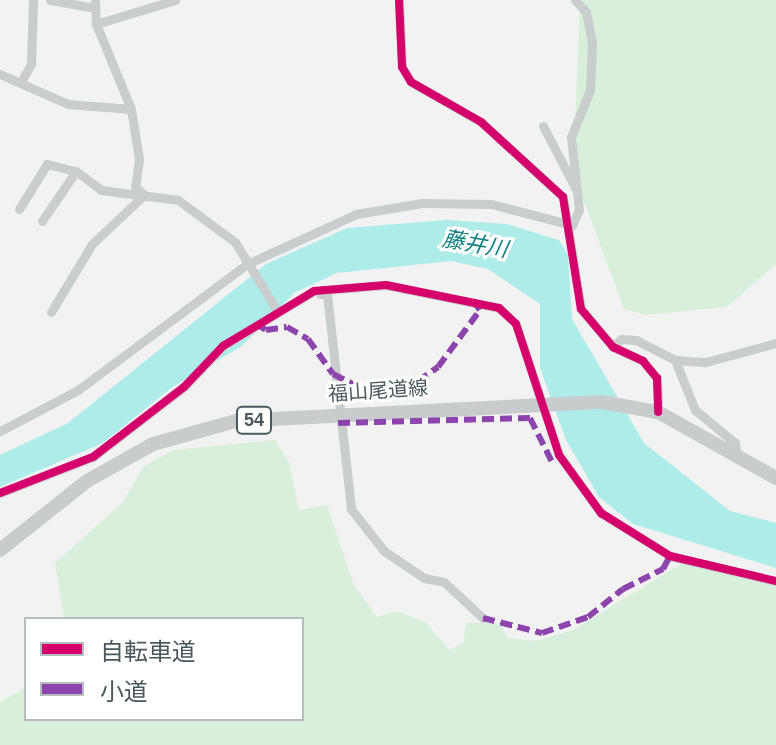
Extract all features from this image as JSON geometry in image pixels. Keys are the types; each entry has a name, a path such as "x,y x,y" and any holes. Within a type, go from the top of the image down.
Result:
{"main road":[{"name":"福山尾道線","path":"0,550 87,481 153,444 194,430 337,414 541,401 652,410 776,478"}],"street":[{"path":"21,82 31,64 33,0"},
{"path":"50,0 95,4 96,24 131,109 139,159 135,186 144,195"},
{"path":"96,24 175,0"},
{"path":"399,0 402,67 411,82 481,122 551,181 572,225 581,309 613,347 643,361 657,378 652,410"},
{"path":"572,225 579,210 571,137 590,90 592,42 586,12 575,0"},
{"path":"0,74 68,104 131,109"},
{"path":"543,126 577,191"},
{"path":"19,209 47,164 76,171 101,190 144,195 193,207 235,242 278,312"},
{"path":"42,221 76,171"},
{"path":"51,312 92,244 144,195"},
{"path":"0,431 78,390 247,264 356,214 422,203 491,204 572,225"},
{"path":"0,493 93,457 184,387 223,346 314,291 386,285 499,308 516,324 559,455 601,513 670,556 776,581"},
{"path":"314,291 327,294 337,414 351,509 384,551 424,578 444,582 483,618"},
{"path":"613,347 621,339 636,340 675,360 706,362 776,343"},
{"path":"675,360 695,410 735,443 737,456"},
{"path":"87,481 93,457"}],"green space":[{"path":"580,0 776,0 776,264 727,307 645,315 624,309 573,172"},
{"path":"275,440 289,462 299,510 327,505 354,585 377,617 397,611 425,622 450,650 463,643 466,623 501,623 507,638 535,641 573,630 687,560 776,582 776,745 0,745 0,702 24,688 24,721 304,721 304,617 64,617 55,563 122,503 143,467 173,450"}],"water":[{"name":"藤井川","path":"447,220 506,224 559,240 568,255 572,319 644,443 730,511 776,523 776,568 633,524 599,497 566,440 540,368 540,304 488,269 451,261 337,273 294,293 242,346 171,388 103,443 0,487 0,455 68,423 266,264 347,228"}],"marked path":[{"path":"258,325 266,330 287,327 308,339 333,374 372,394 388,394 403,392 438,367 480,310 473,301"},
{"path":"338,423 530,418 553,464"},
{"path":"483,618 542,633 588,617 623,589 663,569 670,556"}],"cycle path":[{"path":"399,0 402,67 411,82 481,122 563,197 581,309 613,347 643,361 657,378 658,412"},
{"path":"0,493 93,457 184,387 223,346 314,291 386,285 499,308 516,324 559,455 601,513 670,556 776,581"}]}
